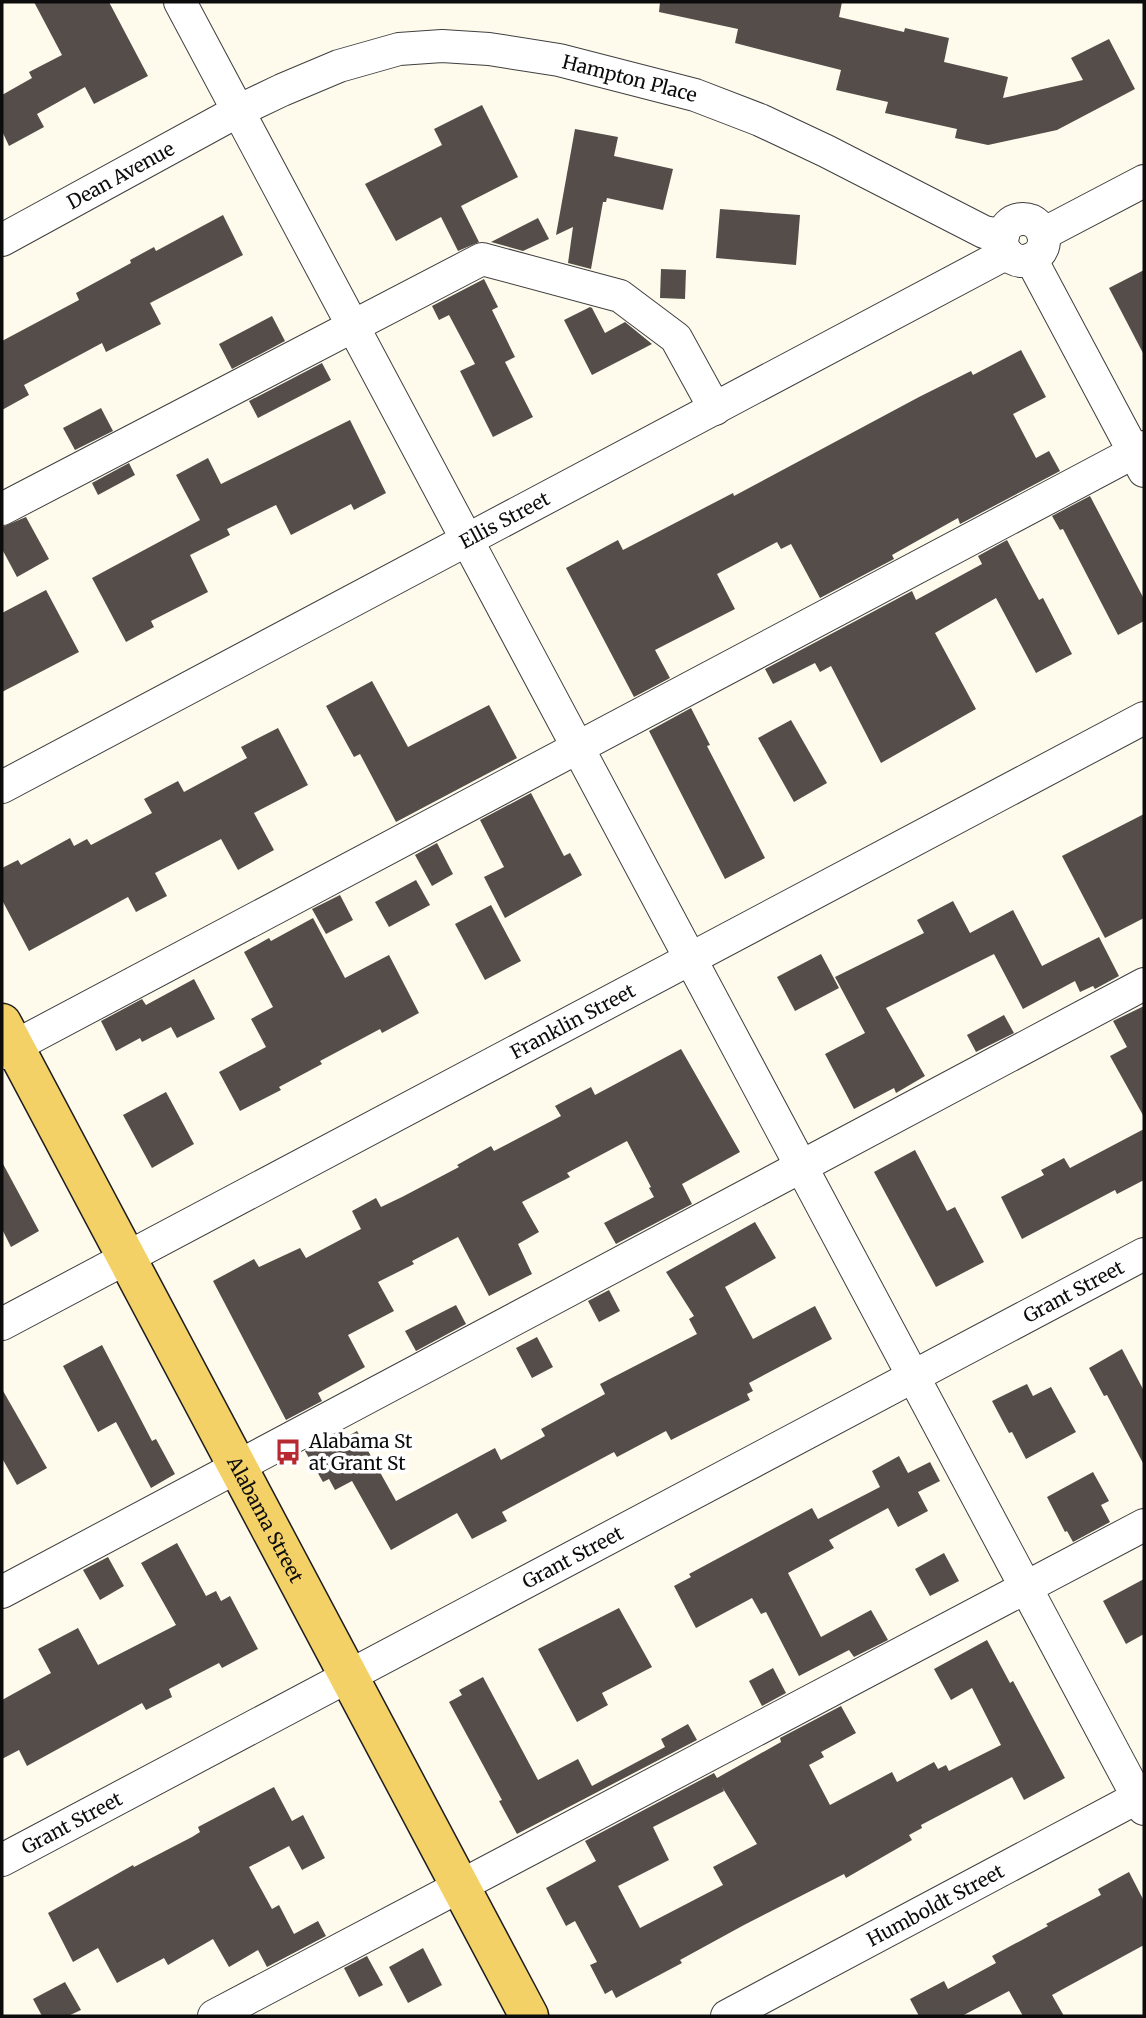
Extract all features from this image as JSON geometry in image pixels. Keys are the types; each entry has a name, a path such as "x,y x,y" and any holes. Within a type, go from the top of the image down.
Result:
{"main road":[{"name":"Alabama Street","path":"6,1041 127,1258 529,2016"}],"street":[{"path":"180,2 1142,1800"},
{"name":"Hampton Place","path":"238,111 340,66 399,49 489,49 547,58 695,95 760,120 826,150 984,232 1021,246"},
{"name":"Dean Avenue","path":"2,240 238,111"},
{"name":"Ellis Street","path":"2,787 1144,181"},
{"path":"6,1041 1141,457 1021,246"},
{"path":"2,509 482,259 620,296 676,338 715,409"},
{"name":"Franklin Street","path":"2,1324 1144,718"},
{"path":"2,1592 1144,984"},
{"name":"Grant Street","path":"2,1860 1144,1254"},
{"path":"214,2016 1144,1525"},
{"name":"Humboldt Street","path":"727,2016 1142,1800"}],"building":[{"path":"34,2 109,2 148,76 94,104 85,87 37,114 44,127 9,146 2,131 2,95 32,78 29,72 62,55"},
{"path":"660,2 842,2 839,17 904,32 905,28 949,38 944,62 1008,77 1003,98 1083,80 1071,58 1109,39 1135,89 1057,130 988,145 955,138 957,129 885,113 888,102 836,90 841,70 735,43 738,29 659,12"},
{"path":"482,105 518,177 461,206 479,242 458,251 441,217 396,241 365,184 442,145 434,129"},
{"path":"575,129 618,137 614,156 673,169 663,210 607,198 606,202 603,202 591,269 568,263 573,227 556,235"},
{"path":"720,209 800,215 796,265 716,258"},
{"path":"223,215 243,255 150,303 161,324 106,352 102,343 24,385 29,395 2,410 2,341 79,300 76,293 131,263 130,260 154,247 156,251"},
{"path":"538,218 549,239 523,251 491,242"},
{"path":"661,269 686,270 685,299 660,298"},
{"path":"1144,270 1144,355 1109,288"},
{"path":"484,279 498,307 492,310 515,357 505,362 533,417 493,437 460,371 475,364 449,315 439,320 432,306"},
{"path":"590,307 605,333 625,322 652,344 592,375 564,320"},
{"path":"272,316 285,341 232,369 219,344"},
{"path":"1021,350 1046,397 1013,414 1036,458 1049,451 1060,471 960,524 958,518 892,555 894,559 820,598 791,544 781,549 777,542 717,574 735,609 655,650 670,678 634,697 566,568 618,540 623,550 733,493 734,496 919,397 971,371 973,375"},
{"path":"322,363 331,380 258,418 249,401"},
{"path":"101,408 113,431 75,450 63,428"},
{"path":"350,420 386,493 354,510 351,504 291,535 276,505 227,529 230,535 190,555 208,592 151,621 154,627 126,642 92,578 200,520 176,475 208,458 221,484"},
{"path":"129,463 135,475 98,495 92,483"},
{"path":"1090,496 1144,599 1144,621 1118,635 1063,529 1060,530 1052,516"},
{"path":"26,517 49,559 17,577 2,549 2,527"},
{"path":"1007,540 1039,600 1043,598 1072,654 1036,673 996,598 935,633 976,709 881,763 831,666 820,672 815,663 773,684 765,669 912,591 916,600 982,564 978,556"},
{"path":"46,590 79,652 2,692 2,613"},
{"path":"372,681 408,747 489,705 517,758 396,822 360,754 354,757 326,706"},
{"path":"691,708 710,745 707,746 765,858 725,879 649,731"},
{"path":"791,720 827,783 794,802 758,738"},
{"path":"278,728 308,785 254,813 274,850 238,870 221,839 155,873 167,896 136,912 128,897 29,951 2,900 2,868 18,860 21,865 70,838 74,846 87,839 91,845 152,813 144,799 178,781 184,792 247,758 241,747"},
{"path":"531,793 564,856 570,853 582,875 505,918 484,877 504,867 480,820"},
{"path":"1144,814 1144,918 1105,938 1062,856"},
{"path":"437,843 453,874 432,886 415,855"},
{"path":"416,880 430,905 389,927 375,902"},
{"path":"340,895 353,920 326,934 312,909"},
{"path":"953,901 970,933 1013,910 1042,966 1099,937 1119,976 1095,989 1093,986 1080,992 1075,981 1023,1009 994,954 886,1008 925,1076 896,1093 894,1088 854,1109 825,1054 865,1033 835,977 924,933 917,920"},
{"path":"491,905 521,961 485,980 455,924"},
{"path":"313,918 345,978 389,955 419,1013 382,1033 380,1029 320,1061 322,1064 279,1087 281,1090 240,1111 219,1072 266,1047 251,1019 273,1007 244,952"},
{"path":"821,954 839,988 795,1011 777,977"},
{"path":"194,979 215,1019 177,1038 171,1027 142,1042 140,1038 116,1051 101,1021 142,999 146,1005"},
{"path":"1144,1006 1144,1117 1110,1056 1127,1047 1113,1021"},
{"path":"1004,1015 1014,1033 976,1052 967,1035"},
{"path":"681,1049 740,1152 682,1184 692,1204 616,1244 604,1223 654,1197 627,1141 567,1173 570,1177 522,1202 539,1232 518,1244 532,1274 489,1296 458,1237 378,1282 394,1311 348,1335 365,1367 318,1393 322,1401 286,1420 213,1281 254,1259 259,1267 300,1248 306,1258 361,1229 352,1211 376,1198 381,1207 402,1197 459,1167 457,1165 491,1146 494,1151 561,1116 555,1106 591,1087 595,1095"},
{"path":"166,1092 194,1144 152,1168 123,1115"},
{"path":"1144,1129 1144,1180 1117,1194 1115,1190 1022,1239 1001,1197 1044,1175 1041,1170 1064,1158 1070,1168"},
{"path":"915,1150 947,1211 955,1207 984,1262 936,1287 874,1172"},
{"path":"2,1162 39,1231 11,1247 2,1229"},
{"path":"755,1222 776,1258 725,1287 753,1339 815,1306 832,1339 749,1383 753,1391 747,1394 750,1400 671,1440 666,1431 617,1457 614,1452 502,1512 507,1521 472,1539 457,1513 391,1550 352,1481 335,1490 329,1479 323,1482 305,1451 340,1433 343,1439 357,1431 396,1501 495,1448 501,1460 545,1436 541,1429 605,1394 600,1384 697,1334 689,1319 694,1316 666,1272"},
{"path":"609,1290 620,1311 599,1322 588,1301"},
{"path":"456,1305 466,1324 416,1351 405,1331"},
{"path":"537,1337 553,1367 532,1378 516,1348"},
{"path":"102,1345 152,1441 156,1439 175,1474 151,1488 116,1422 98,1432 63,1366"},
{"path":"1122,1349 1144,1391 1144,1465 1107,1395 1104,1396 1089,1368"},
{"path":"1027,1384 1033,1396 1051,1387 1076,1432 1026,1459 992,1401"},
{"path":"2,1389 47,1468 17,1485 2,1458"},
{"path":"899,1456 908,1473 930,1462 940,1481 918,1492 928,1511 898,1527 888,1508 829,1540 834,1548 788,1573 821,1637 871,1610 888,1640 854,1657 849,1650 799,1676 766,1612 761,1614 752,1598 696,1628 674,1586 691,1577 689,1574 812,1508 818,1519 880,1487 872,1471"},
{"path":"1093,1472 1109,1501 1101,1505 1110,1522 1073,1542 1047,1497"},
{"path":"177,1543 206,1596 216,1591 221,1601 230,1596 258,1649 222,1668 219,1663 169,1689 172,1697 146,1710 142,1703 27,1766 19,1750 2,1759 2,1700 51,1673 38,1649 78,1628 98,1665 176,1625 141,1563"},
{"path":"944,1553 959,1581 930,1596 915,1569"},
{"path":"108,1557 124,1586 100,1600 83,1570"},
{"path":"1144,1579 1144,1634 1126,1644 1103,1601"},
{"path":"619,1608 652,1667 602,1693 608,1705 577,1722 538,1649"},
{"path":"987,1640 1010,1683 1013,1681 1065,1778 1024,1800 1012,1777 921,1825 922,1828 909,1835 912,1840 846,1878 844,1874 744,1925 680,1960 682,1963 616,1998 612,1990 605,1994 590,1965 597,1962 575,1921 566,1926 546,1888 596,1861 585,1841 714,1773 717,1778 781,1742 780,1738 841,1706 856,1733 821,1752 824,1757 809,1765 830,1805 892,1772 897,1782 934,1762 938,1769 946,1765 949,1771 1001,1745 972,1688 951,1700 934,1669","holes":["722,1787 757,1844 713,1867 723,1885 640,1928 618,1886 669,1860 653,1827 724,1791"]},
{"path":"773,1668 786,1693 762,1706 749,1681"},
{"path":"483,1677 538,1780 578,1759 592,1786 665,1747 661,1739 688,1724 697,1740 517,1834 499,1801 502,1800 449,1702 462,1695 459,1690"},
{"path":"274,1787 292,1821 303,1815 325,1858 302,1870 289,1846 249,1867 272,1909 279,1905 294,1934 318,1921 326,1936 267,1967 258,1950 229,1967 213,1939 168,1965 164,1958 117,1983 98,1948 73,1962 48,1913 133,1865 134,1867 192,1837 200,1832 198,1827"},
{"path":"1129,1872 1144,1901 1144,1945 1052,1995 1064,2016 1023,2016 1009,1991 962,2016 919,2016 910,1999 944,1981 948,1989 996,1963 992,1956 1101,1895 1098,1889"},
{"path":"423,1948 442,1985 408,2003 389,1967"},
{"path":"367,1956 383,1985 359,1997 344,1968"},
{"path":"65,1982 81,2010 68,2016 42,2016 33,1999"}],"place":[{"name":"Alabama St at Grant St","path":"288,1452"}]}
